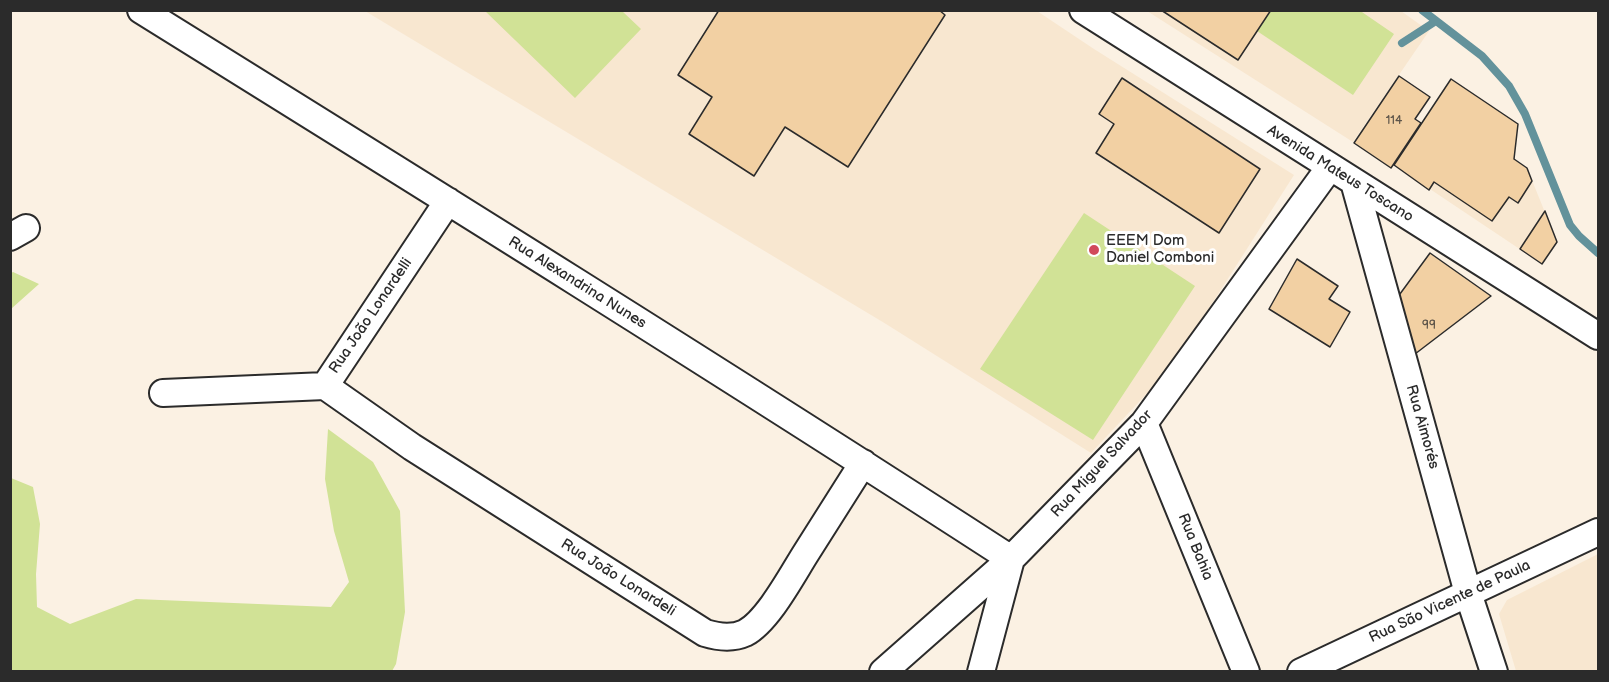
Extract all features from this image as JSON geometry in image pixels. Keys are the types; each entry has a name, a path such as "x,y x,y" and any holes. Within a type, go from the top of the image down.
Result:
{"street":[{"name":"Rua Alexandrina Nunes","path":"141,10 863,463 1011,560"},
{"name":"Avenida Mateus Toscano","path":"1083,10 1599,336"},
{"name":"Rua Miguel Salvador","path":"883,672 1011,560 1144,423 1330,167"},
{"name":"Rua Aimorés","path":"1354,182 1468,593 1494,672"},
{"name":"Rua João Lonardelli","path":"163,393 325,386 448,201"},
{"name":"Rua João Lonardeli","path":"325,386 412,447 705,633 716,636 733,636 746,632 766,613 778,598 863,463"},
{"name":"Rua Bahia","path":"1144,423 1246,672"},
{"name":"Rua São Vicente de Paula","path":"1301,672 1599,532"},
{"path":"981,672 1011,560"}],"shaded area":[{"path":"365,11 1037,11 1294,175 1171,368 1091,453 886,324"},
{"path":"1147,11 1401,11 1429,31 1353,142"},
{"path":"1451,79 1518,124 1514,159 1527,168 1557,242 1542,264 1394,165"},
{"path":"1598,554 1598,671 1516,671 1499,614 1507,600"}],"green space":[{"path":"1359,10 1394,34 1353,95 1257,31 1271,11"},
{"path":"485,11 622,11 641,29 575,98"},
{"path":"1084,213 1195,286 1093,440 980,369"},
{"path":"11,273 39,284 11,309"},
{"path":"328,429 373,462 400,511 405,612 396,664 392,671 11,671 11,478 33,487 40,524 36,574 37,607 70,624 136,599 331,607 349,582 334,531 325,479"}],"building":[{"path":"719,10 939,10 945,15 848,167 785,127 754,176 689,134 712,97 678,75"},
{"path":"1161,10 1271,10 1238,60"},
{"path":"1399,76 1430,97 1415,119 1421,123 1391,168 1354,143"},
{"path":"1122,78 1260,169 1219,233 1096,153 1114,124 1099,114"},
{"path":"1451,79 1518,124 1514,159 1527,168 1532,181 1518,203 1509,197 1492,221 1434,182 1429,190 1394,165"},
{"path":"1545,211 1557,242 1542,264 1520,249"},
{"path":"1430,253 1491,296 1415,354 1397,298"},
{"path":"1297,259 1338,286 1329,299 1350,312 1330,347 1269,309"}],"waterway":[{"path":"1422,10 1482,56 1509,86 1525,114 1570,225 1598,253"},
{"path":"1402,43 1436,21"}],"place":[{"name":"EEEM Dom Daniel Comboni","path":"1094,250"}]}
